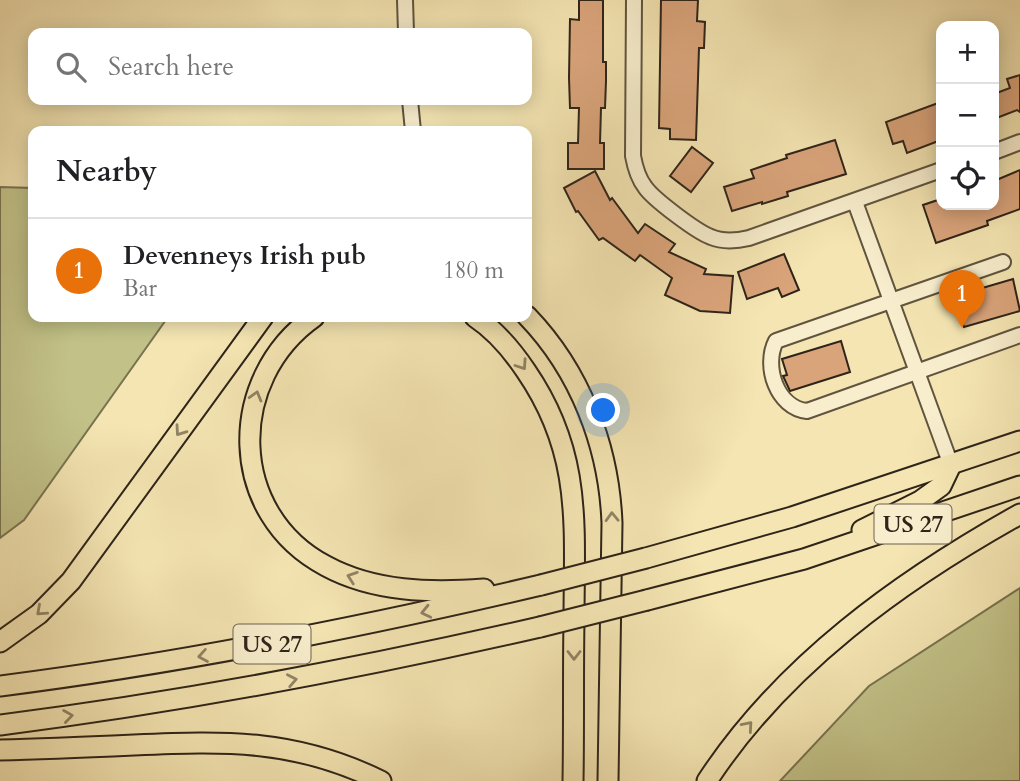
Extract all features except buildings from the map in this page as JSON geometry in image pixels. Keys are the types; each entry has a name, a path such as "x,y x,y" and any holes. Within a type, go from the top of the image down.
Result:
{"highway":[{"path":"0,642 39,614 71,581 259,322"},
{"path":"308,322 290,336 278,351 257,390 251,414 249,438 256,482 265,503 283,531 306,554 326,566 370,583 396,588 445,591 541,585"},
{"path":"480,322 513,352 536,387 555,423 569,467 575,523 573,781"},
{"path":"532,322 556,351 578,387 595,426 607,474 612,523 608,781"},
{"name":"US 27","path":"0,686 272,644 541,585 792,517 1020,441"},
{"path":"804,559 920,501 941,486 951,465"},
{"name":"US 27","path":"0,725 128,708 421,654 804,559 1020,486"},
{"path":"707,781 765,706 818,654 913,581 1020,514"},
{"path":"0,750 203,742 253,744 330,759 381,781"}],"street":[{"path":"405,0 406,28"},
{"path":"634,0 633,156 638,176 649,193 701,233 724,240 749,238 936,172"},
{"path":"410,105 413,126"},
{"path":"999,150 1020,142"},
{"path":"855,202 951,465"},
{"path":"1003,262 776,341 771,350 771,360 777,388 783,399 792,407 807,411 1020,335"}],"green space":[{"path":"0,187 28,188 28,322 164,322 24,520 0,538"},
{"path":"1020,588 1020,781 780,781 869,686"}],"place":[{"name":"Devenneys Irish pub","path":"962,328"}]}
